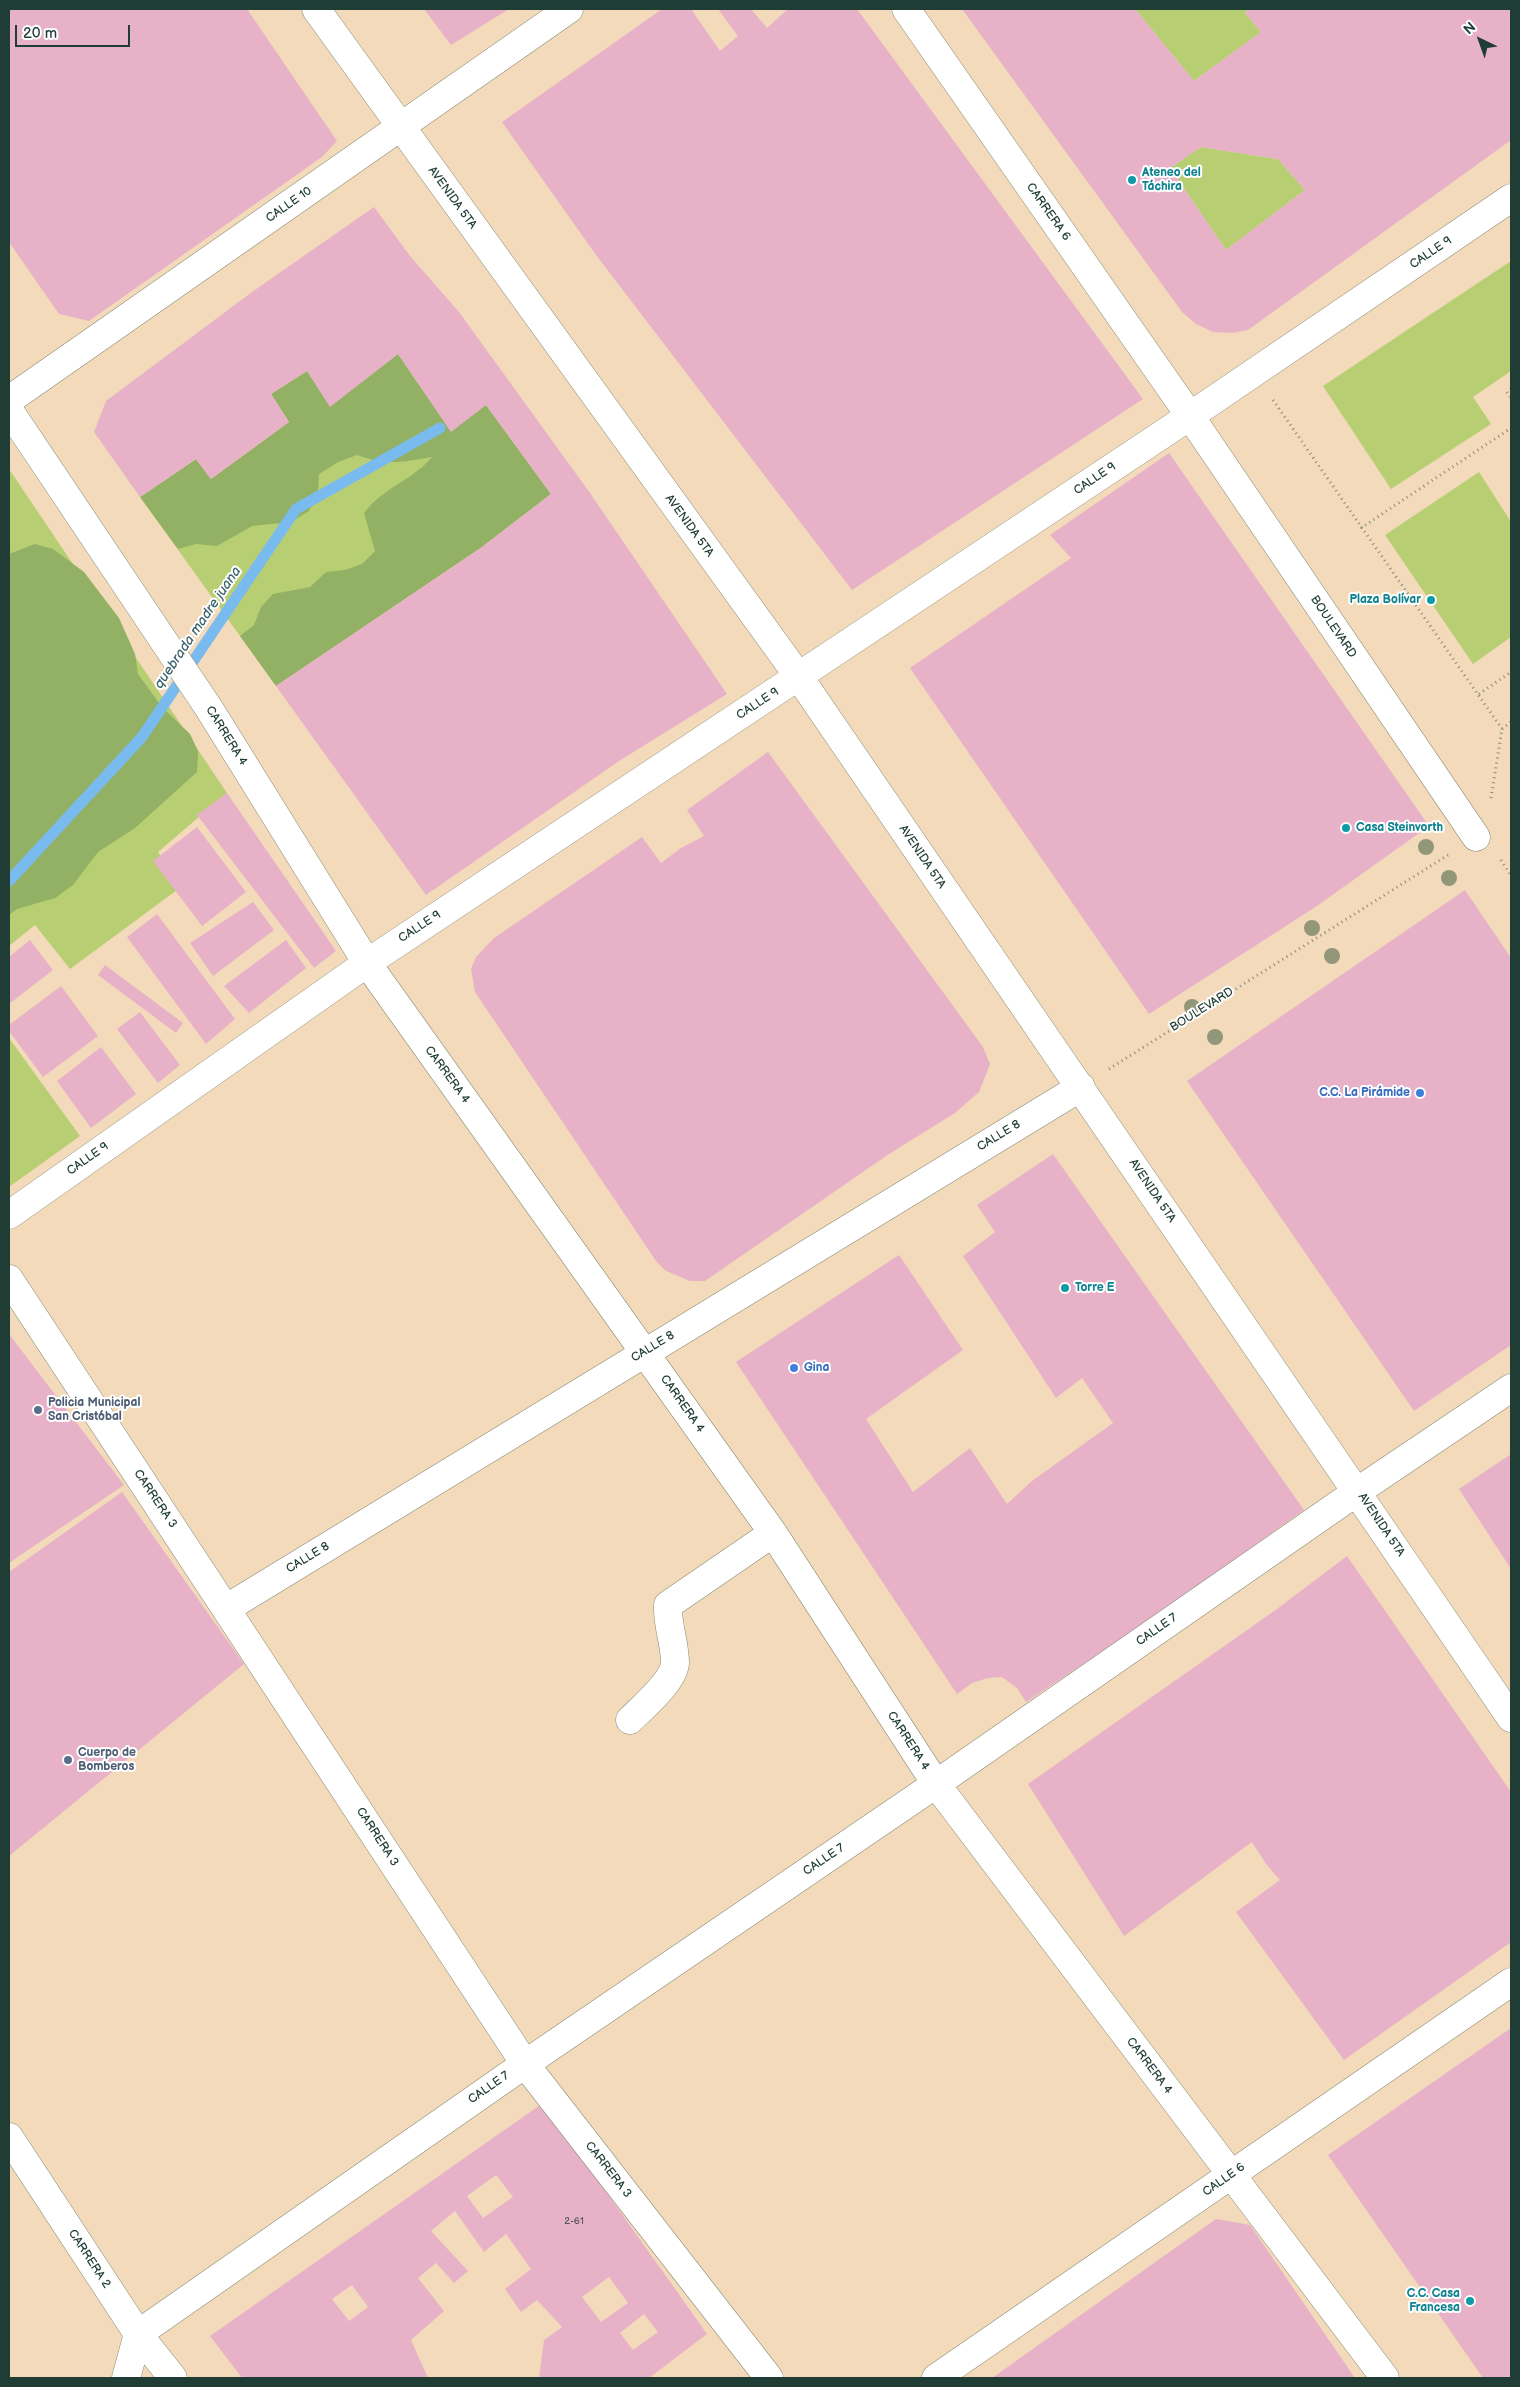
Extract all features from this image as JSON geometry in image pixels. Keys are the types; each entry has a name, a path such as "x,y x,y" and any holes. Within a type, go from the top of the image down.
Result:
{"street":[{"name":"AVENIDA 5TA","path":"316,9 799,677 1358,1491 1511,1718"},
{"name":"CALLE 10","path":"9,400 569,9"},
{"name":"CARRERA 6","path":"906,9 1190,416"},
{"name":"CALLE 9","path":"9,1215 367,963 1190,416 1511,198"},
{"name":"CARRERA 4","path":"9,410 210,710 367,963 773,1532 936,1784 1385,2378"},
{"name":"BOULEVARD","path":"1190,416 1484,837"},
{"name":"CALLE 8","path":"227,1608 1080,1087"},
{"name":"CARRERA 3","path":"9,1279 525,2064 770,2378"},
{"name":"CALLE 7","path":"138,2334 525,2064 936,1784 1358,1491 1511,1388"},
{"path":"630,1720 662,1688 675,1665 668,1622 668,1605 773,1532"},
{"name":"CALLE 6","path":"936,2378 1511,1982"},
{"name":"CARRERA 2","path":"9,2137 138,2334 173,2378"},
{"path":"126,2378 138,2334"}],"path":[{"path":"1511,389 1507,392 1511,398"},
{"path":"1270,394 1502,729 1484,837"},
{"path":"1361,528 1511,428"},
{"path":"1479,694 1511,672"},
{"path":"1502,729 1511,722"},
{"name":"BOULEVARD","path":"1080,1087 1484,837"},
{"path":"1502,864 1511,876"}],"green space":[{"path":"1135,9 1249,9 1245,13 1261,32 1194,81"},
{"path":"1201,147 1278,159 1305,190 1226,250 1170,168"},
{"path":"1511,261 1511,371 1473,397 1491,424 1391,489 1323,386"},
{"path":"398,354 451,431 486,405 551,494 482,547 276,686 240,636 254,625 261,607 273,594 310,587 326,572 345,570 362,564 375,551 364,513 381,496 416,472 432,457 386,462 357,455 338,462 319,474 318,494 309,511 291,522 252,526 217,546 196,544 178,549 140,497 196,459 211,479 289,422 271,394 307,371 330,406"},
{"path":"307,371 330,406 451,431 486,405 482,547 276,686 140,497 211,479 289,422 271,394"},
{"path":"9,469 227,793 158,852 181,887 70,969 35,925 9,946"},
{"path":"1479,472 1511,522 1511,637 1473,664 1385,535"},
{"path":"35,544 53,549 84,572 119,618 135,654 138,674 162,707 190,734 198,751 197,772 135,828 98,852 73,885 55,898 17,909 9,915 9,554"},
{"path":"9,1038 80,1136 9,1187"}],"building":[{"path":"9,9 247,9 337,141 322,157 89,321 59,314 9,242"},
{"path":"424,9 509,9 451,45"},
{"path":"662,9 691,9 720,51 738,36 718,9 751,9 767,28 788,9 857,9 1143,399 852,590 596,255 502,122"},
{"path":"962,9 1135,9 1194,81 1261,32 1245,13 1249,9 1508,9 1511,13 1511,140 1248,330 1232,333 1213,332 1196,324 1182,312","holes":["1201,147 1278,159 1305,190 1226,250 1170,168"]},
{"path":"374,207 410,256 459,312 590,493 727,694 619,761 426,895 276,686 482,547 551,494 486,405 451,432 398,354 330,407 307,371 271,394 289,422 211,479 196,459 140,497 94,432 106,401 252,292"},
{"path":"1169,453 1429,826 1317,906 1149,1014 910,668 1071,558 1050,535"},
{"path":"768,752 983,1047 990,1064 979,1092 955,1113 889,1154 705,1281 690,1281 666,1271 656,1261 475,992 471,969 476,957 494,938 642,837 661,863 681,848 704,836 687,810"},
{"path":"227,793 336,951 314,968 197,815"},
{"path":"197,827 246,892 202,926 153,861"},
{"path":"1465,890 1511,958 1511,1345 1414,1411 1187,1081"},
{"path":"253,902 274,930 213,976 190,943"},
{"path":"157,914 235,1019 206,1044 127,937"},
{"path":"30,940 53,970 9,1004 9,957"},
{"path":"286,940 306,968 249,1013 224,986"},
{"path":"105,965 183,1023 176,1033 98,975"},
{"path":"61,986 98,1036 43,1077 9,1031 9,1025"},
{"path":"140,1012 180,1065 158,1083 117,1029"},
{"path":"101,1047 136,1094 91,1128 57,1081"},
{"path":"1053,1154 1304,1510 1136,1629 1026,1702 1017,1688 1002,1677 988,1678 972,1683 957,1694 736,1362 899,1255 963,1350 866,1419 913,1492 970,1448 1007,1504 1032,1481 1113,1423 1082,1378 1056,1398 963,1256 995,1232 977,1205"},
{"name":"Policia Municipal San Cristóbal","path":"9,1334 124,1485 9,1563"},
{"path":"1511,1454 1511,1569 1459,1489"},
{"name":"Cuerpo de Bomberos","path":"122,1492 244,1664 9,1856 9,1572"},
{"path":"1347,1556 1511,1792 1511,1942 1344,2060 1236,1912 1280,1880 1266,1864 1252,1842 1124,1936 1028,1784 1277,1609"},
{"name":"C.C. Casa Francesa","path":"1511,2028 1511,2378 1483,2378 1328,2155"},
{"path":"543,2103 707,2334 649,2378 539,2378 544,2340 562,2327 537,2300 521,2312 505,2289 531,2269 506,2234 484,2252 455,2211 431,2231 468,2271 454,2283 436,2263 418,2278 444,2311 411,2340 428,2378 242,2378 210,2336","holes":["496,2175 513,2197 483,2218 467,2196","609,2277 628,2303 601,2322 582,2297","352,2285 368,2307 349,2321 332,2299","644,2314 658,2332 633,2350 620,2333"]},
{"path":"1216,2219 1250,2225 1355,2378 992,2378"}],"waterway":[{"name":"quebrada madre juana","path":"9,881 142,737 296,509 440,428"}],"place":[{"name":"Ateneo del Táchira","path":"1132,180"},
{"name":"Plaza Bolívar","path":"1431,600"},
{"name":"Casa Steinvorth","path":"1346,828"},
{"name":"C.C. La Pirámide","path":"1420,1093"},
{"name":"Torre E","path":"1065,1288"},
{"name":"Gina","path":"794,1368"},
{"name":"Policia Municipal San Cristóbal","path":"38,1410"},
{"name":"Cuerpo de Bomberos","path":"68,1760"},
{"name":"C.C. Casa Francesa","path":"1470,2301"}]}
